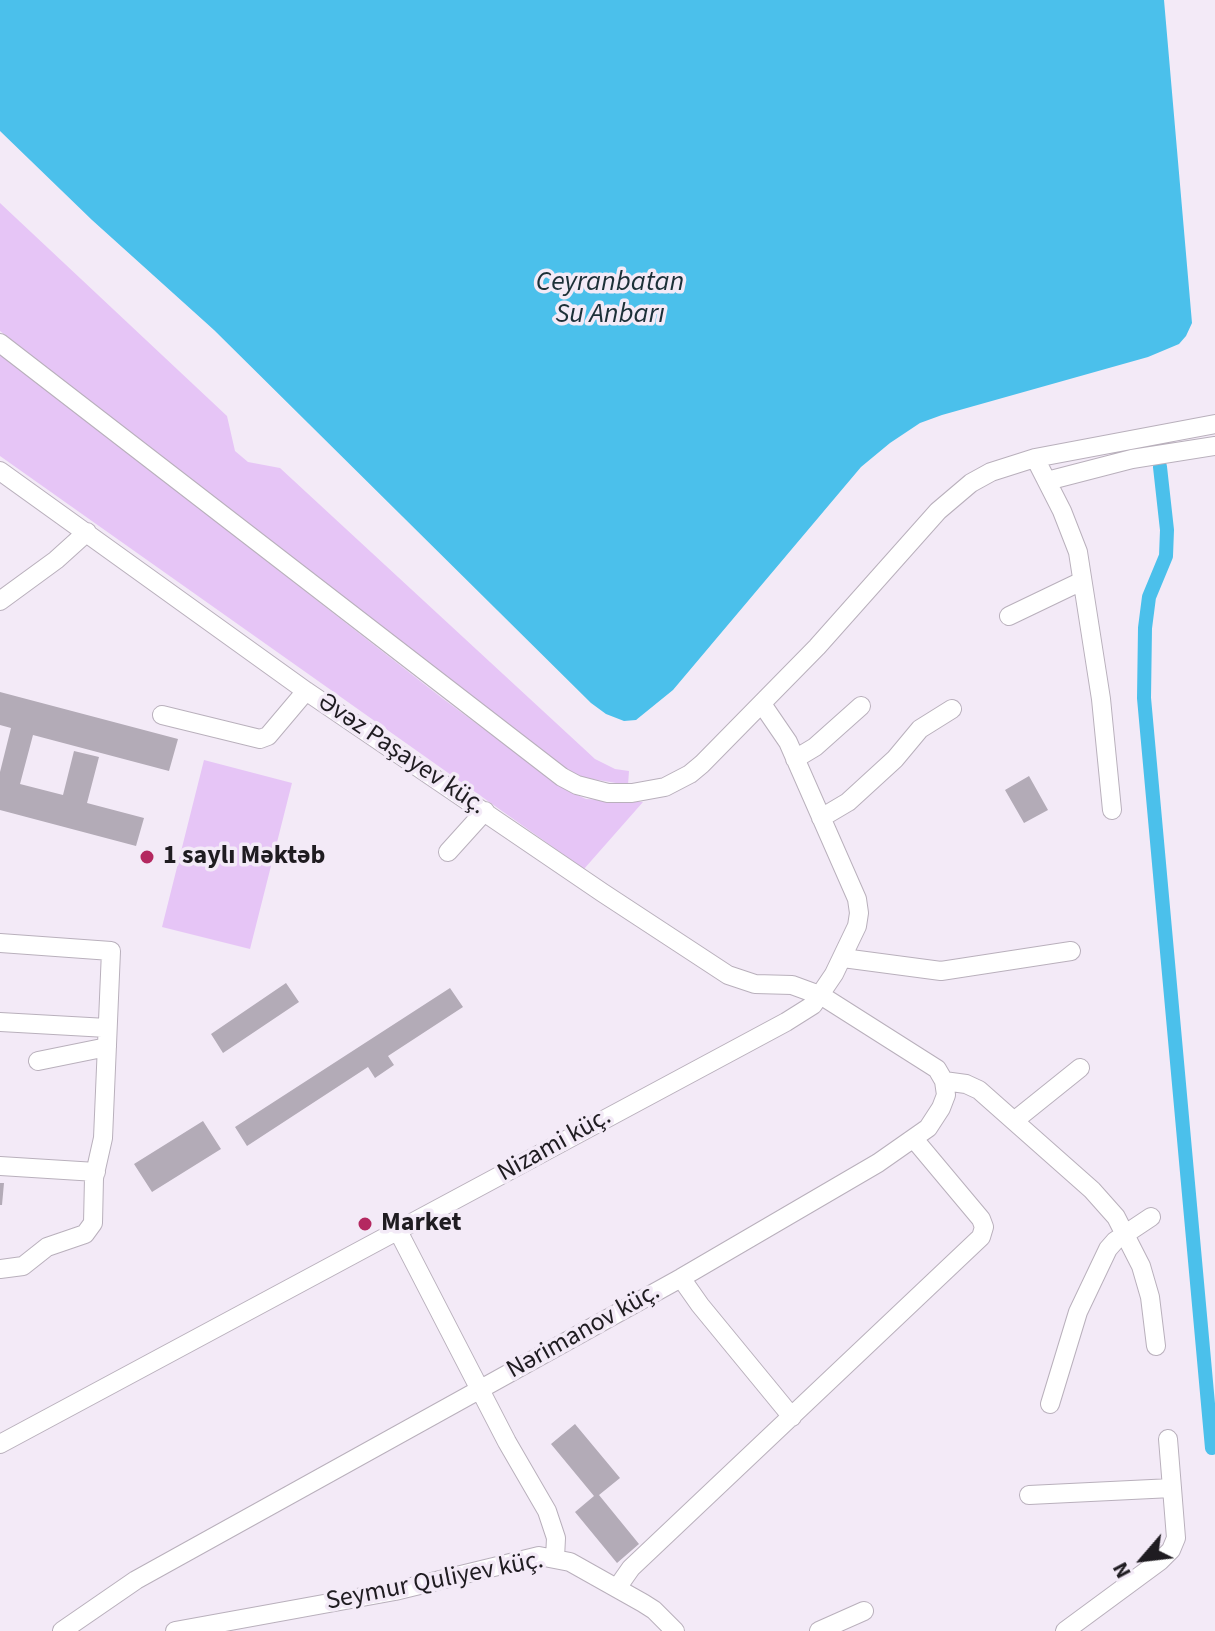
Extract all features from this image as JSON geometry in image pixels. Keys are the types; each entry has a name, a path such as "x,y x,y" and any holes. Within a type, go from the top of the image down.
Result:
{"street":[{"path":"0,343 550,767 577,785 608,793 632,793 665,787 702,764 762,704 954,496 991,472 1035,458 1215,424"},
{"path":"1047,481 1132,459 1215,446"},
{"path":"1035,458 1072,533 1101,699 1112,810"},
{"name":"Əvəz Paşayev küç.","path":"0,471 306,691 728,975 755,984 792,985 822,996"},
{"path":"0,601 56,560 87,532"},
{"path":"1009,616 1082,581"},
{"path":"162,715 260,739 268,736 306,691"},
{"name":"Nizami küç.","path":"0,1444 813,1005 822,996 857,926 857,899 777,722 762,704"},
{"path":"795,759 823,740 861,706"},
{"path":"821,818 848,802 895,759 920,729 952,709"},
{"path":"448,852 485,811"},
{"path":"0,943 111,951 103,1138 90,1230 47,1247 23,1266 0,1269"},
{"path":"843,958 941,971 1071,951"},
{"path":"822,996 924,1058 937,1069 944,1081 966,1084 979,1090 1092,1190 1116,1217 1141,1266 1156,1346"},
{"path":"0,1022 107,1038"},
{"path":"38,1061 107,1038"},
{"path":"1014,1121 1080,1068"},
{"name":"Nərimanov küç.","path":"62,1631 136,1580 681,1278 833,1190 928,1128 946,1095 944,1081"},
{"path":"617,1588 642,1558 981,1237 984,1227 981,1219 914,1139"},
{"path":"0,1166 96,1172"},
{"path":"1050,1404 1078,1312 1108,1249 1151,1217"},
{"path":"398,1231 507,1442 547,1511 556,1538 555,1558"},
{"path":"681,1278 792,1417"},
{"path":"1065,1631 1171,1550 1176,1538 1168,1439"},
{"path":"1029,1495 1172,1488"},
{"name":"Seymur Quliyev küç.","path":"175,1631 409,1588 539,1556 570,1562 654,1610 675,1631"},
{"path":"819,1631 864,1611"}],"shaded area":[{"path":"0,203 227,416 235,451 248,462 280,468 595,759 615,769 629,771 628,785 586,778 567,771 0,331"},
{"path":"0,353 442,698 566,790 586,799 643,802 584,869 0,456"},
{"path":"204,760 292,783 250,949 162,927"}],"water":[{"name":"Ceyranbatan Su Anbarı","path":"0,0 1164,0 1192,323 1179,344 1148,357 942,415 920,423 890,443 861,467 673,690 636,720 624,721 606,714 591,703 214,330 92,220 0,131"}],"building":[{"path":"0,692 178,739 169,771 33,735 20,784 63,795 74,751 99,757 87,803 144,818 136,846 0,810 0,772 11,728 0,725"},
{"path":"1029,776 1048,810 1024,823 1005,790"},
{"path":"286,983 299,1002 223,1053 211,1034"},
{"path":"450,988 463,1007 388,1056 394,1065 375,1078 368,1067 247,1146 235,1127"},
{"path":"203,1121 221,1149 152,1192 134,1164"},
{"path":"0,1183 4,1183 2,1205 0,1205"},
{"path":"575,1424 620,1478 599,1495 639,1544 617,1563 575,1512 594,1496 551,1444"}],"waterway":[{"path":"1160,467 1167,530 1166,556 1149,597 1145,628 1144,698 1212,1448"}],"place":[{"name":"1 saylı Məktəb","path":"147,857"},
{"name":"Market","path":"365,1224"}]}
